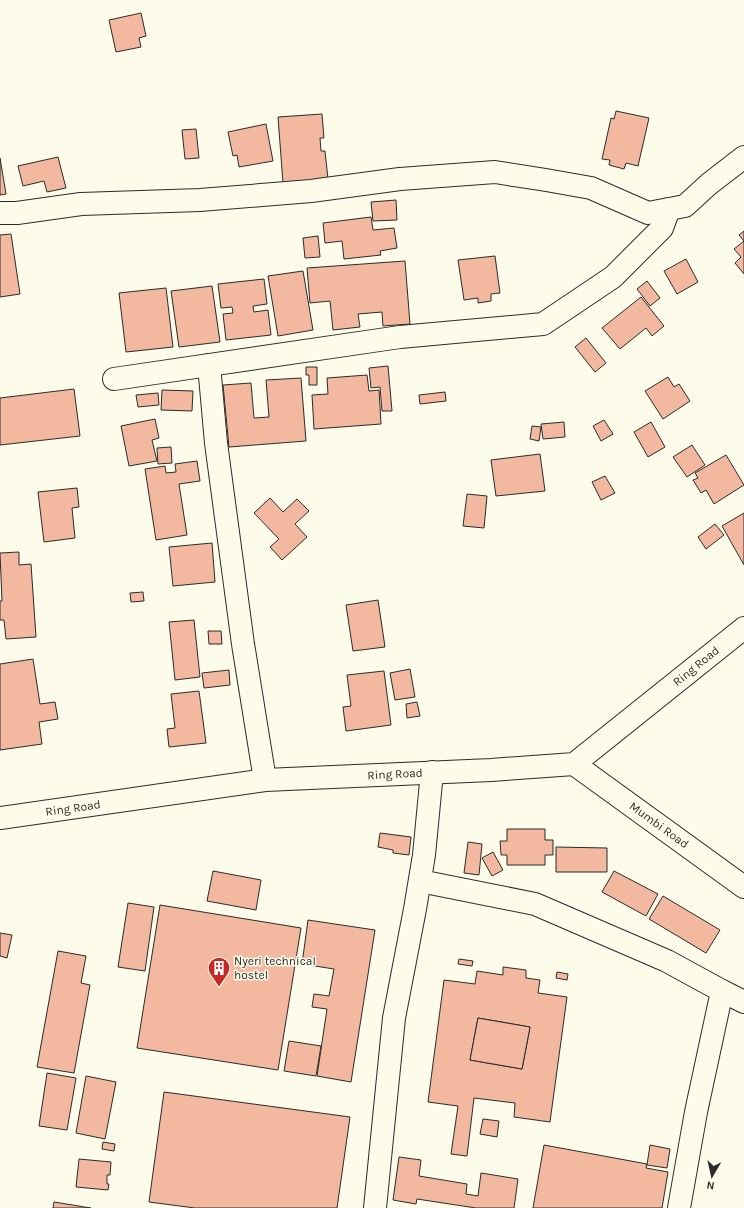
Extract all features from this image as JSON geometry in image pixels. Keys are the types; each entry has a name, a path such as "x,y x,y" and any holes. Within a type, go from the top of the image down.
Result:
{"street":[{"path":"0,213 17,213 81,204 224,198 312,191 400,179 495,172 591,188 648,213 685,206 709,184 744,157"},
{"path":"114,379 400,337 543,324 613,277 662,228 669,209"},
{"path":"209,365 216,443 243,644 265,780"},
{"name":"Ring Road","path":"0,818 265,780 491,770 574,764 744,628"},
{"name":"Mumbi Road","path":"574,764 744,887"},
{"path":"375,1208 394,1018 420,881 432,772"},
{"path":"420,881 535,904 668,961 744,1002"},
{"path":"679,1208 696,1112 722,990"}],"building":[{"path":"141,13 146,36 139,38 141,47 116,52 109,20"},
{"path":"616,111 649,118 638,166 626,163 624,169 609,165 610,160 602,159 611,118 614,119"},
{"path":"322,114 324,138 320,138 321,151 325,151 328,179 283,183 278,117"},
{"path":"266,124 273,161 239,167 237,155 233,156 228,132"},
{"path":"196,129 199,158 185,159 182,130"},
{"path":"58,157 66,188 47,192 44,181 23,186 18,166"},
{"path":"0,158 6,194 0,195"},
{"path":"396,200 397,220 373,221 371,202"},
{"path":"371,217 373,230 394,228 397,248 380,251 381,255 344,259 342,241 325,243 323,223"},
{"path":"744,231 744,241 739,235"},
{"path":"11,234 20,294 0,297 0,235"},
{"path":"318,236 320,257 305,258 303,238"},
{"path":"744,241 744,274 735,263 741,257 734,249"},
{"path":"495,256 500,293 491,294 491,301 478,303 478,298 464,300 458,260"},
{"path":"686,259 698,282 677,294 664,271"},
{"path":"405,261 410,324 383,326 382,312 358,314 360,327 333,330 330,301 310,303 307,268"},
{"path":"303,271 313,330 278,336 268,276"},
{"path":"264,279 267,304 253,306 254,312 268,310 271,335 226,340 223,314 233,313 232,307 221,308 218,284"},
{"path":"647,281 660,298 650,306 637,289"},
{"path":"212,286 220,342 179,347 171,291"},
{"path":"166,288 173,347 126,352 119,293"},
{"path":"641,297 664,326 652,336 646,328 620,349 602,328"},
{"path":"586,338 606,363 595,372 575,347"},
{"path":"388,366 392,411 382,411 380,387 371,388 369,368"},
{"path":"306,367 317,367 317,385 309,385 309,375 306,375"},
{"path":"367,375 369,391 379,390 381,424 314,429 312,395 328,394 327,378"},
{"path":"668,377 674,387 679,384 690,401 663,419 645,391"},
{"path":"301,378 306,441 229,447 223,385 251,383 254,418 269,417 266,380"},
{"path":"74,389 80,436 0,445 0,398"},
{"path":"162,390 193,391 192,411 161,410"},
{"path":"445,392 446,401 420,404 419,395"},
{"path":"158,393 159,405 138,407 136,395"},
{"path":"155,419 159,438 152,440 157,461 129,466 121,426"},
{"path":"604,420 613,434 601,441 593,426"},
{"path":"564,422 565,437 543,439 541,424"},
{"path":"651,422 665,447 648,457 634,432"},
{"path":"532,426 541,427 539,441 530,439"},
{"path":"692,445 705,465 687,477 673,457"},
{"path":"171,447 172,463 158,464 157,448"},
{"path":"540,454 545,491 496,496 491,460"},
{"path":"726,455 744,485 714,504 706,490 701,493 693,480 698,478 695,473"},
{"path":"197,461 200,481 179,484 187,535 156,540 145,469 165,466 166,473 176,472 175,464"},
{"path":"605,476 615,493 601,500 592,482"},
{"path":"77,488 79,507 72,508 75,538 44,542 38,492"},
{"path":"467,494 487,496 484,528 463,526"},
{"path":"270,498 283,512 297,499 309,511 295,524 307,537 282,560 270,547 279,539 254,513"},
{"path":"744,513 744,565 722,526"},
{"path":"715,524 724,535 706,549 698,537"},
{"path":"212,543 215,582 173,586 169,547"},
{"path":"19,552 19,565 31,564 36,637 6,639 4,620 0,620 0,601 2,601 0,553"},
{"path":"143,592 144,601 131,602 130,593"},
{"path":"378,600 385,647 353,651 346,605"},
{"path":"194,620 200,677 175,680 169,622"},
{"path":"208,631 221,631 222,644 209,644"},
{"path":"33,659 40,704 55,702 58,719 39,722 42,744 0,750 0,664"},
{"path":"410,669 415,697 395,700 390,673"},
{"path":"229,670 230,685 204,688 202,673"},
{"path":"384,671 391,725 346,731 343,707 351,706 347,675"},
{"path":"199,691 206,743 169,747 167,729 175,728 171,694"},
{"path":"417,702 420,716 407,718 406,704"},
{"path":"507,829 545,829 545,840 553,840 553,855 545,855 545,865 507,865 507,855 501,855 500,841 507,841"},
{"path":"380,833 411,837 409,855 393,853 393,850 378,847"},
{"path":"468,842 482,844 479,875 464,873"},
{"path":"556,847 607,848 607,872 556,872"},
{"path":"493,852 503,870 492,876 482,858"},
{"path":"213,871 261,880 256,910 207,901"},
{"path":"614,871 658,894 646,916 602,892"},
{"path":"663,896 720,930 706,953 649,919"},
{"path":"128,903 154,907 145,971 118,967"},
{"name":"Nyeri technical hostel","path":"160,905 301,928 278,1070 137,1048"},
{"path":"308,920 375,930 351,1082 317,1076 327,1009 312,1007 314,994 329,996 334,969 302,964"},
{"path":"0,933 12,935 7,958 0,956"},
{"path":"58,951 86,956 81,983 90,985 74,1073 37,1067"},
{"path":"459,959 473,961 472,966 458,964"},
{"path":"503,967 526,970 526,978 540,980 538,993 567,997 550,1122 514,1117 515,1103 474,1098 467,1156 451,1154 458,1106 428,1102 444,980 475,984 477,971 503,975","holes":["478,1018 530,1027 522,1069 470,1060"]},
{"path":"557,972 568,974 567,980 556,978"},
{"path":"478,1018 530,1027 522,1069 470,1060"},
{"path":"289,1041 321,1046 316,1076 284,1071"},
{"path":"47,1073 76,1078 67,1130 39,1126"},
{"path":"86,1076 116,1082 105,1139 76,1133"},
{"path":"164,1092 350,1117 337,1208 195,1208 149,1202"},
{"path":"483,1119 499,1121 497,1137 480,1134"},
{"path":"103,1142 115,1144 114,1151 102,1149"},
{"path":"544,1145 647,1164 646,1168 668,1172 662,1208 533,1208"},
{"path":"650,1145 670,1149 667,1168 647,1165"},
{"path":"399,1157 421,1160 419,1176 467,1184 466,1194 478,1196 481,1173 518,1179 514,1208 476,1208 417,1199 416,1204 393,1200"},
{"path":"79,1159 111,1162 110,1175 107,1175 107,1184 109,1184 108,1190 76,1187"},
{"path":"54,1202 91,1208 53,1208"}],"place":[{"name":"Nyeri technical hostel","path":"219,988"}]}
